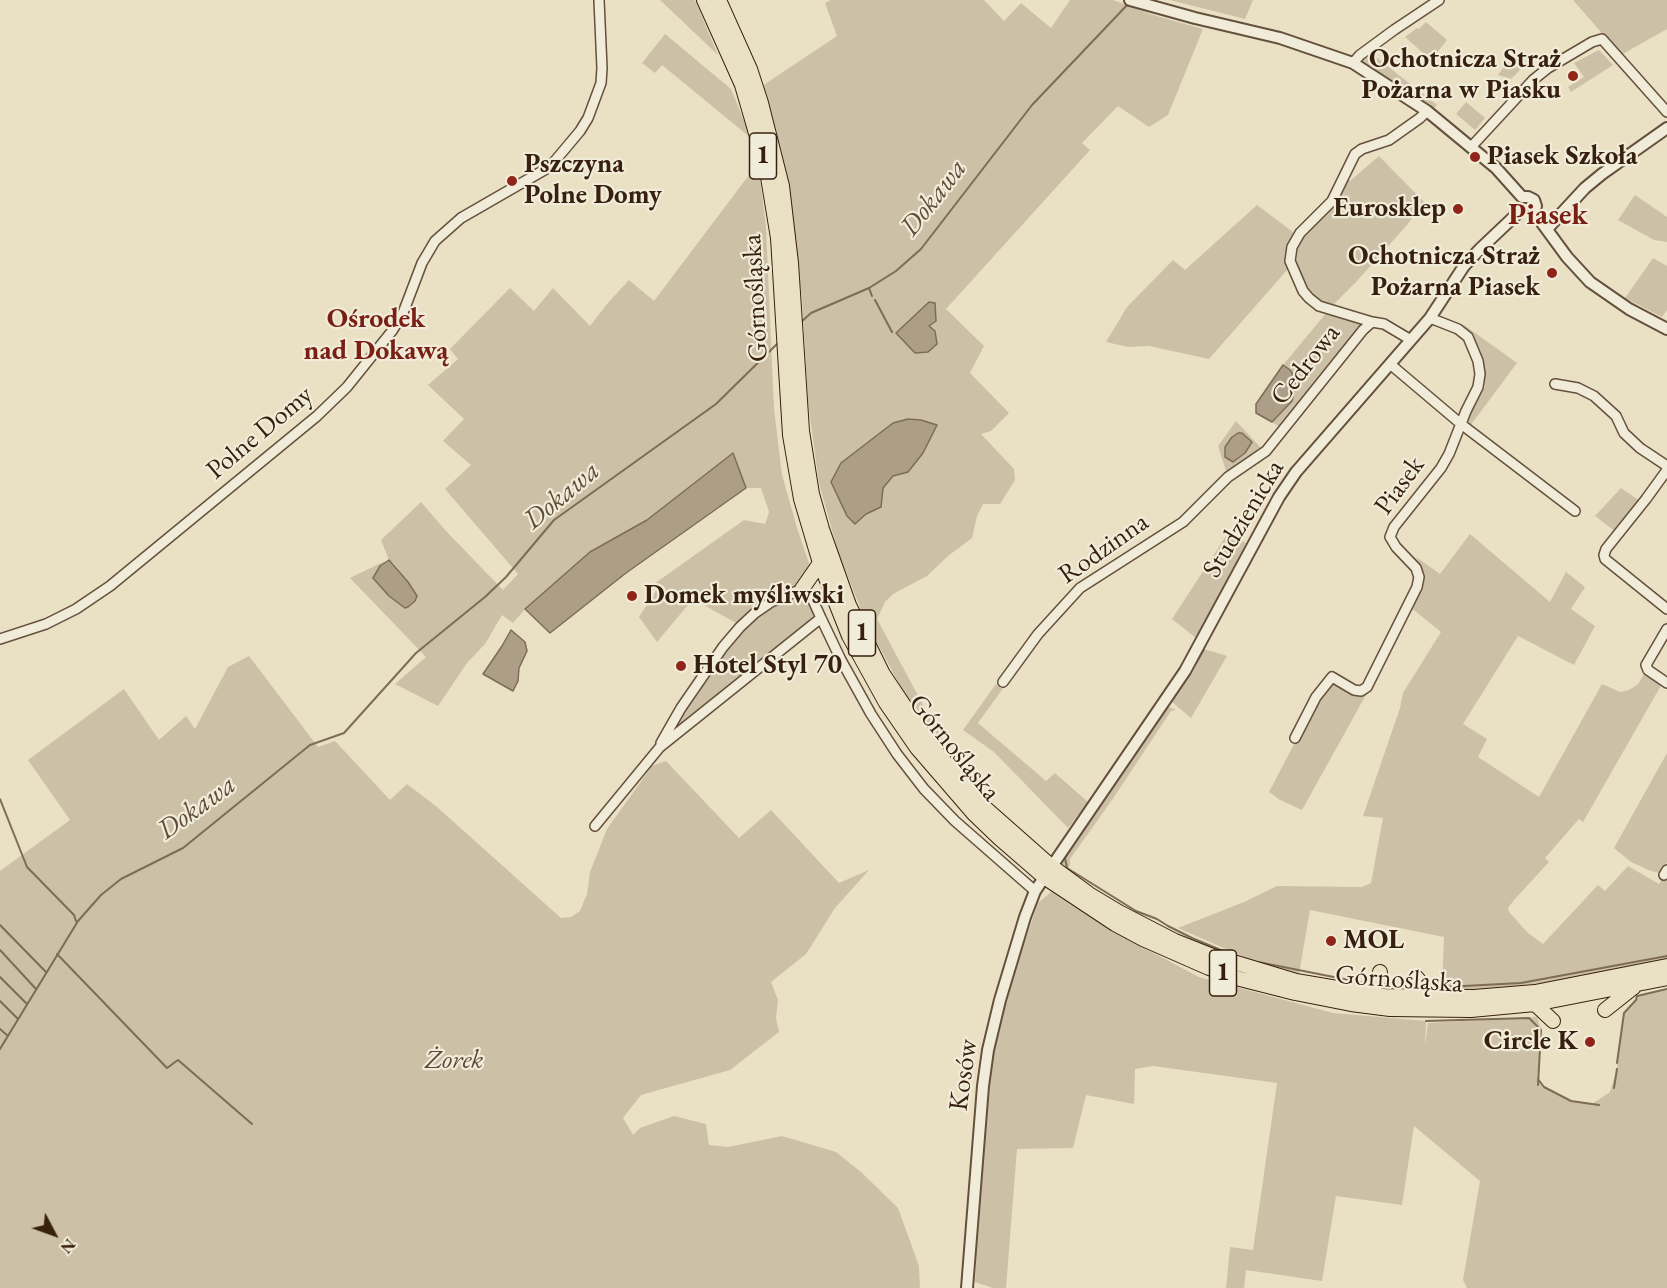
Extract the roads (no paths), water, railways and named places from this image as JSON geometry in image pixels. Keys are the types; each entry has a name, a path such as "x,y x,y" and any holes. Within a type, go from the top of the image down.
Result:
{"main road":[{"name":"Górnośląska","path":"704,0 742,85 760,143 775,214 788,318"},
{"name":"Górnośląska","path":"719,0 750,69 773,147 787,216 788,415 795,472 809,530 829,589 853,644 900,724 938,774 974,814 1048,871 1119,912 1175,941 1210,955 1296,981 1368,994 1432,998 1483,997 1535,992 1667,966"},
{"name":"Górnośląska","path":"789,343 812,494 849,605 884,674 902,705 947,766 983,806 1083,904 1143,939 1209,968 1268,987 1390,1009 1471,1010 1535,1004 1667,978"},
{"path":"802,589 820,563"},
{"path":"1368,994 1379,979 1380,972"},
{"path":"1417,978 1432,998"},
{"path":"1605,1010 1635,985"},
{"path":"1535,1004 1553,1021"}],"street":[{"name":"Polne Domy","path":"0,639 57,619 110,586 317,416 347,387 392,331 402,313 422,263 435,241 461,218 554,162 580,131 588,118 601,83 603,68 599,0"},
{"path":"1130,0 1280,38 1353,63 1427,111 1472,147 1522,197"},
{"path":"1353,63 1360,54 1439,0"},
{"path":"1472,147 1533,80 1548,68 1592,42 1602,39 1667,112"},
{"path":"1372,322 1319,306 1309,298 1303,291 1290,261 1292,247 1300,232 1332,201 1356,154 1362,149 1389,140 1427,111"},
{"path":"1547,229 1585,188 1667,128"},
{"path":"1528,196 1534,200 1536,206 1534,212 1526,215 1519,213 1517,204 1522,197 1528,196"},
{"path":"1534,212 1567,257 1590,282 1629,309 1667,329"},
{"name":"Studzienicka","path":"1048,871 1185,670 1278,497 1330,431 1430,318 1464,267 1519,213"},
{"name":"Piasek","path":"1295,738 1316,697 1332,677 1354,690 1361,691 1367,687 1417,587 1419,577 1416,568 1396,547 1390,537 1394,527 1441,468 1449,454 1478,387 1480,374 1472,345 1463,332 1430,318"},
{"name":"Cedrowa","path":"1244,466 1266,451 1363,330 1372,322 1384,324 1411,340"},
{"path":"1390,364 1461,424 1575,511"},
{"path":"1555,384 1578,388 1594,396 1616,416 1624,433 1667,468 1646,499 1606,549 1604,555 1605,560 1667,609"},
{"name":"Rodzinna","path":"1003,682 1038,634 1080,588 1183,522 1228,477 1244,466"},
{"path":"595,826 660,747 681,708 723,647 740,627 771,602 802,589 811,596 841,660 871,714 897,754 924,789 955,821 1035,891"},
{"path":"660,747 821,618"},
{"path":"1667,629 1646,665 1648,670 1667,683"},
{"name":"Kosów","path":"970,1287 983,1086 988,1053 1000,1000 1025,917 1035,891 1048,871"}],"waterway":[{"name":"Dokawa","path":"801,322 811,313 869,288 896,271 921,249 1032,105 1130,2"},
{"path":"869,288 872,296"},
{"path":"875,300 892,332"},
{"name":"Dokawa","path":"0,1049 78,921 101,895 121,879 183,848 310,745 344,733 416,653 506,577 554,520 716,404 779,342"},
{"path":"1196,663 1204,649"},
{"path":"0,799 27,867 74,915 76,921"},
{"path":"1076,840 1065,858 1067,868 1136,911 1235,956"},
{"path":"0,925 46,972"},
{"path":"0,950 36,989"},
{"path":"57,954 167,1068 178,1060 252,1124"},
{"path":"1445,987 1521,983 1667,956"},
{"path":"1258,962 1364,983"},
{"path":"0,977 27,1004"},
{"path":"1617,1063 1624,1013 1637,996 1667,989"},
{"path":"0,1001 17,1018"},
{"path":"1426,1021 1529,1018 1541,1030 1538,1085"},
{"path":"0,1029 8,1036"},
{"path":"1614,1088 1617,1069"},
{"path":"1538,1079 1544,1087 1571,1101 1599,1105"}],"place":[{"name":"Ochotnicza Straż Pożarna w Piasku","path":"1573,76"},
{"name":"Piasek Szkoła","path":"1475,157"},
{"name":"Pszczyna Polne Domy","path":"512,181"},
{"name":"Eurosklep","path":"1458,209"},
{"name":"Ochotnicza Straż Pożarna Piasek","path":"1552,273"},
{"name":"Domek myśliwski","path":"632,596"},
{"name":"Hotel Styl 70","path":"681,666"},
{"name":"MOL","path":"1331,941"},
{"name":"Circle K","path":"1590,1042"}],"district":[{"name":"Piasek","path":"1548,216"},
{"name":"Ośrodek nad Dokawą","path":"376,335"}],"park label":[{"name":"Żorek","path":"454,1061"}]}
